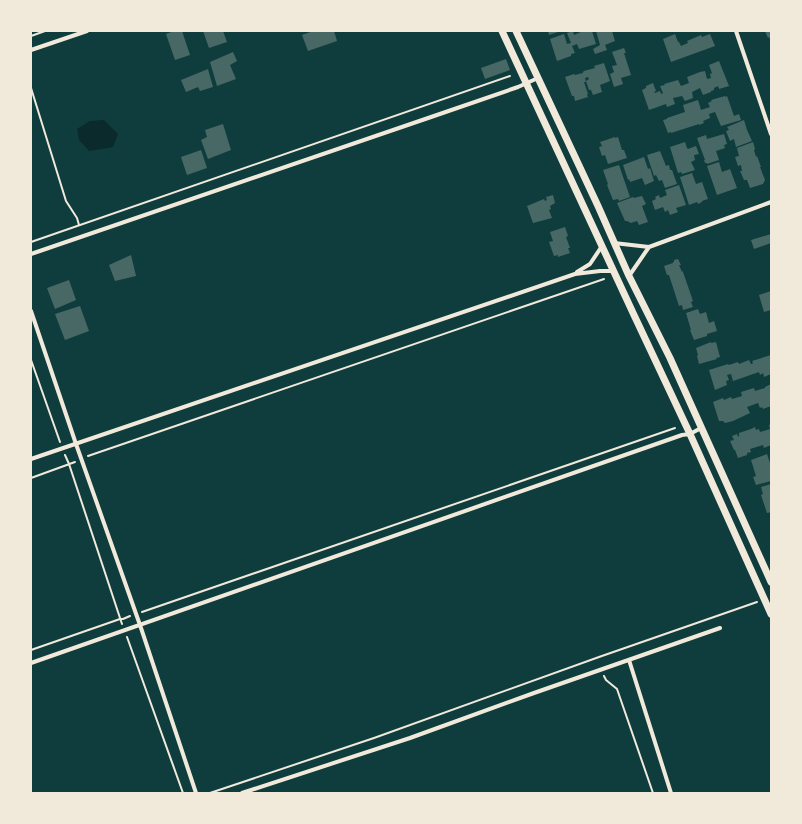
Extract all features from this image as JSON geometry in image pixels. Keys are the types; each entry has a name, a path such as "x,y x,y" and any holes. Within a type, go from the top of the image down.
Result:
{"main road":[{"path":"502,31 690,434 771,614"},
{"path":"516,31 595,199 614,243 670,358 771,582"}],"street":[{"path":"31,50 87,31"},
{"path":"736,31 771,134"},
{"path":"31,254 527,84 538,78"},
{"path":"614,243 649,247 771,202"},
{"path":"575,274 590,264 602,246"},
{"path":"630,276 649,247"},
{"path":"31,460 575,274 614,271"},
{"path":"31,311 81,459 140,625 196,793"},
{"path":"31,663 682,435 690,434 702,428"},
{"path":"242,793 410,738 720,628"},
{"path":"629,660 671,793"}],"path":[{"path":"31,36 45,31"},
{"path":"31,242 510,76"},
{"path":"31,88 66,201 77,218 79,225"},
{"path":"31,478 97,453 607,278"},
{"path":"31,360 58,439 69,464 120,619 182,793"},
{"path":"31,650 675,428"},
{"path":"210,793 374,738 764,599"},
{"path":"602,669 606,680 617,689 653,793"}],"water":[{"path":"104,120 118,134 113,147 89,151 79,140 77,129 90,121"}],"building":[{"path":"174,31 182,31 190,55 175,60 166,34"},
{"path":"203,31 223,31 227,42 209,48"},
{"path":"313,31 334,31 337,41 308,51 302,35"},
{"path":"548,31 561,31 549,35"},
{"path":"573,31 574,35 583,31 592,31 596,44 579,49 577,44 572,46 575,53 557,61 550,39 564,34 567,44 571,43 567,33"},
{"path":"596,31 612,31 615,41 605,45 607,50 595,54 593,49 600,45"},
{"path":"765,31 771,31 771,41 769,37 768,38"},
{"path":"675,34 681,46 688,43 687,41 701,35 702,37 710,34 715,46 671,62 663,39"},
{"path":"624,48 626,53 624,53 631,75 621,78 623,84 614,87 610,74 614,72 612,66 617,65 612,52"},
{"path":"233,52 237,61 230,65 236,79 217,86 210,62"},
{"path":"506,59 510,70 485,79 481,68"},
{"path":"719,61 729,86 719,89 718,86 711,92 703,95 700,88 692,92 693,98 685,101 682,96 673,98 675,104 667,107 666,104 649,110 642,90 646,88 646,86 653,83 656,91 654,92 660,91 661,94 663,93 660,86 678,80 681,86 689,83 687,77 700,72 705,71 707,79 711,78 710,74 712,73 709,65"},
{"path":"604,63 610,81 600,85 602,92 593,95 591,90 589,90 586,81 589,79 588,77 585,78 586,82 584,82 588,97 575,101 565,77 583,73 584,71 595,68 594,66"},
{"path":"208,69 213,87 200,91 198,87 186,92 181,80"},
{"path":"727,96 734,116 739,114 741,120 721,126 715,112 709,114 710,118 703,121 704,123 668,133 663,120 685,112 683,105 698,100 701,110 710,107 708,103 712,101 711,100"},
{"path":"744,120 752,141 736,147 734,139 730,141 726,131 729,130 727,127"},
{"path":"223,124 231,150 208,159 201,140 207,137 205,130"},
{"path":"724,134 727,144 724,145 725,148 716,151 719,160 707,164 705,163 697,138 706,135 707,139"},
{"path":"618,137 622,150 624,150 627,158 608,164 605,155 602,156 599,147 602,146 600,142"},
{"path":"685,142 688,149 696,146 699,154 694,155 695,160 691,162 695,170 682,174 681,172 678,173 670,147"},
{"path":"753,142 756,157 757,156 765,180 763,184 750,188 747,180 744,180 740,171 742,171 741,165 738,166 735,157 739,156 737,148"},
{"path":"201,150 207,168 187,175 181,157"},
{"path":"660,151 666,166 669,165 670,170 672,170 677,184 665,188 662,180 659,181 656,175 654,176 647,155"},
{"path":"644,157 648,169 650,168 654,181 645,185 642,178 630,182 623,165"},
{"path":"719,162 722,172 730,169 737,188 717,195 707,166"},
{"path":"619,165 630,197 619,201 618,199 613,200 603,170"},
{"path":"692,173 696,184 702,182 708,199 698,204 697,202 689,205 680,177"},
{"path":"679,185 686,205 676,208 678,212 670,215 668,210 665,212 663,207 655,210 652,201 656,199 655,197 659,195 660,198 667,195 665,190"},
{"path":"553,195 555,203 550,206 551,209 549,210 552,218 533,223 527,206 544,199 545,201 547,200 546,197"},
{"path":"642,196 646,204 642,206 648,222 639,225 637,221 631,223 625,221 617,203 633,197"},
{"path":"565,227 568,236 566,237 570,248 568,248 570,253 558,257 558,255 554,256 549,242 553,241 550,232"},
{"path":"771,234 771,243 754,249 751,240"},
{"path":"131,255 136,276 115,281 109,265"},
{"path":"678,259 693,301 691,302 693,307 683,310 682,305 679,306 669,275 667,275 664,266 673,263 674,260"},
{"path":"69,280 76,300 55,309 47,288"},
{"path":"771,291 771,310 764,312 759,295"},
{"path":"80,306 89,331 65,340 55,314"},
{"path":"698,309 700,314 706,312 709,323 714,321 717,331 694,340 686,313"},
{"path":"711,342 716,342 720,357 699,364 696,348"},
{"path":"771,355 771,374 764,377 763,373 760,375 759,372 733,381 731,374 727,375 729,380 726,381 727,385 715,390 709,370 738,362 739,364 749,360 752,364 752,361"},
{"path":"771,384 771,406 763,409 762,407 760,408 758,403 747,407 750,413 733,421 725,423 723,421 719,421 713,402 723,398 724,400 731,397 732,399 742,396 741,392 754,388 755,391 765,388"},
{"path":"771,424 771,445 764,448 763,445 750,449 751,452 747,453 747,455 738,458 730,441 734,440 732,436 737,434 738,437 739,433 755,427 756,430 759,429 760,432 770,429 769,425"},
{"path":"767,454 771,466 771,481 756,485 753,477 756,476 751,460"},
{"path":"771,484 771,512 767,513 761,495 763,494 761,487"}]}
